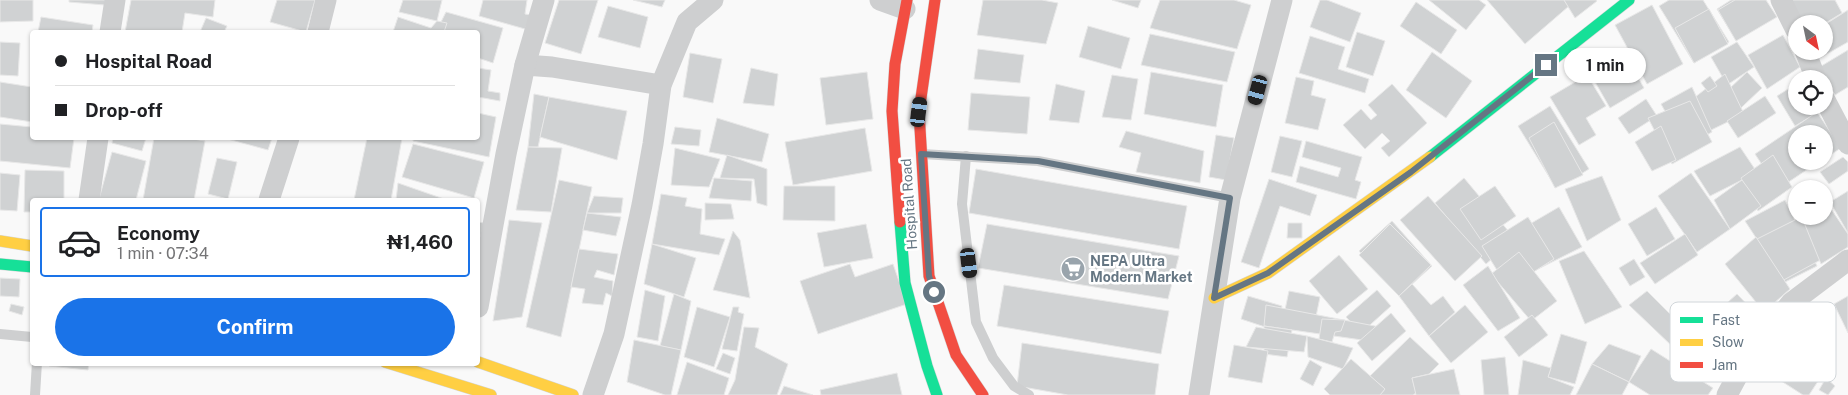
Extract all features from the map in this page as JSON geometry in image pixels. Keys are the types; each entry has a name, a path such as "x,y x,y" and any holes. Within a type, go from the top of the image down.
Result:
{"street":[{"path":"110,30 115,0"},
{"path":"318,30 326,0"},
{"path":"480,296 506,154 525,65 544,0"},
{"path":"593,395 614,334 642,205 661,85 687,22 713,0"},
{"path":"880,0 906,4"},
{"name":"Hospital Road","path":"935,0 919,112 929,276 956,355 983,395"},
{"path":"1199,395 1230,198 1282,0"},
{"path":"1214,298 1268,273 1403,177 1629,0"},
{"path":"1781,0 1788,15"},
{"name":"Hospital Road","path":"906,4 895,64 892,111 894,156 904,283 933,392"},
{"path":"525,65 661,85"},
{"path":"1833,115 1848,144"},
{"path":"89,198 98,140"},
{"path":"270,198 288,140"},
{"path":"0,241 30,246"},
{"path":"1791,302 1848,260"},
{"path":"0,264 30,267"},
{"path":"480,363 573,395"},
{"path":"398,366 491,395"},
{"path":"1728,395 1735,382"}],"lane":[{"path":"921,154 1038,161 1230,198"},
{"path":"966,156 962,204 976,322 993,358 1014,386 1029,395"},
{"path":"0,334 30,337"},
{"path":"35,395 36,366"}],"building":[{"path":"0,0 33,0 33,21 0,22"},
{"path":"69,0 105,0 105,5 69,2"},
{"path":"131,0 215,0 213,17 185,13 182,30 125,30"},
{"path":"277,0 315,0 307,30 299,30 270,22"},
{"path":"403,0 442,0 437,21 399,12"},
{"path":"483,0 527,0 525,14 531,15 525,29 479,16"},
{"path":"559,0 598,0 581,54 545,43"},
{"path":"633,0 665,0 662,7"},
{"path":"983,0 1042,0 1058,3 1046,44 977,35"},
{"path":"1112,0 1141,0 1138,8"},
{"path":"1160,0 1234,0 1251,5 1237,49 1150,28"},
{"path":"1320,0 1327,0 1361,13 1350,42 1310,27"},
{"path":"1429,0 1479,0 1486,5 1466,30"},
{"path":"1487,0 1564,0 1569,6 1525,44"},
{"path":"1564,0 1596,0 1597,1 1575,18"},
{"path":"1669,0 1703,0 1729,42 1694,63 1659,6"},
{"path":"1731,0 1761,0 1772,19 1736,40 1717,9"},
{"path":"1735,0 1766,0 1777,17 1736,41 1718,10"},
{"path":"1789,0 1835,0 1842,13 1833,18 1833,15 1795,15"},
{"path":"1416,2 1457,30 1441,54 1400,26"},
{"path":"1652,5 1683,64 1647,84 1615,25"},
{"path":"608,6 648,17 640,48 598,37"},
{"path":"1709,9 1728,44 1694,63 1675,28"},
{"path":"1848,10 1848,42 1833,50 1833,19"},
{"path":"446,12 503,28 493,63 480,59 480,30 437,30"},
{"path":"41,17 93,25 92,30 38,30"},
{"path":"398,17 431,28 437,21 447,23 445,30 394,30"},
{"path":"206,18 227,26 225,30 201,30"},
{"path":"1088,26 1130,38 1121,69 1079,57"},
{"path":"1357,32 1385,41 1373,76 1346,67"},
{"path":"1150,34 1235,52 1227,82 1141,65"},
{"path":"1783,35 1788,44 1788,60 1796,60 1800,67 1796,70 1788,70 1788,75 1767,89 1748,55"},
{"path":"1310,36 1345,47 1338,69 1369,79 1365,93 1299,73"},
{"path":"0,42 20,43 18,76 0,75"},
{"path":"1737,42 1754,67 1727,85 1711,57"},
{"path":"978,49 1024,55 1020,83 974,79"},
{"path":"1848,50 1848,87 1835,95 1833,92 1833,70 1819,70 1818,68"},
{"path":"1432,52 1472,81 1446,118 1406,90"},
{"path":"690,53 722,59 713,103 683,97"},
{"path":"1624,53 1644,88 1610,108 1590,73"},
{"path":"480,68 491,70 488,91 500,93 500,101 480,97"},
{"path":"751,68 778,74 774,106 743,103"},
{"path":"867,72 873,119 826,125 820,78"},
{"path":"1151,72 1223,85 1216,127 1144,114"},
{"path":"1747,72 1762,88 1726,122 1711,106"},
{"path":"1725,74 1744,114 1707,132 1690,101"},
{"path":"1112,75 1138,79 1131,120 1102,117"},
{"path":"1587,75 1606,106 1586,118 1596,135 1579,145 1550,97"},
{"path":"1710,76 1717,86 1708,92 1701,83"},
{"path":"1296,77 1314,81 1311,95 1326,99 1318,130 1285,123"},
{"path":"0,82 30,87 30,122 0,117"},
{"path":"1056,84 1085,91 1079,123 1049,120"},
{"path":"1392,84 1427,123 1389,157 1381,148 1390,141 1382,133 1365,149 1343,125 1361,109 1371,120 1377,115 1368,105"},
{"path":"1692,87 1712,132 1685,147 1661,104"},
{"path":"1788,89 1788,114 1777,96"},
{"path":"971,93 1030,97 1027,134 968,130"},
{"path":"534,94 549,97 538,147 528,147"},
{"path":"1765,96 1776,113 1738,138 1727,121"},
{"path":"549,97 627,111 617,160 540,137"},
{"path":"1646,99 1657,116 1629,134 1618,118"},
{"path":"1690,101 1712,142 1672,164 1648,118"},
{"path":"1550,106 1589,169 1576,177 1564,158 1553,165 1563,181 1556,188 1518,126"},
{"path":"480,113 496,117 489,157 413,141 480,140"},
{"path":"1788,115 1814,115 1797,125 1794,125"},
{"path":"1813,115 1819,115 1826,125 1798,125"},
{"path":"717,118 769,134 762,162 709,152"},
{"path":"1554,122 1583,175 1555,188 1529,138"},
{"path":"0,124 30,127 30,140 74,140 70,168 0,161"},
{"path":"1661,126 1676,160 1652,171 1635,142"},
{"path":"675,127 701,130 699,146 671,144"},
{"path":"865,128 872,171 793,185 785,142"},
{"path":"1126,131 1204,151 1200,183 1136,172 1141,153 1119,147"},
{"path":"1788,132 1788,170 1806,170 1792,180 1788,180 1788,182 1778,189 1755,154"},
{"path":"1216,135 1234,138 1226,180 1209,177"},
{"path":"1280,136 1302,141 1292,177 1271,172"},
{"path":"1833,136 1841,148 1833,153"},
{"path":"113,140 145,140 142,151 112,143"},
{"path":"154,140 205,141 194,198 143,198"},
{"path":"231,140 271,140 268,150"},
{"path":"367,140 402,140 391,198 354,198"},
{"path":"1306,141 1362,157 1355,180 1361,182 1356,199 1296,182 1300,166 1338,177 1341,168 1302,157"},
{"path":"413,144 484,162 474,198 402,177"},
{"path":"528,147 562,148 551,212 516,210"},
{"path":"1740,147 1771,193 1758,201 1742,180 1710,196 1694,171"},
{"path":"675,148 720,159 709,187 671,185"},
{"path":"112,152 146,161 137,198 99,198"},
{"path":"727,155 767,169 767,206 757,203 754,179 720,178"},
{"path":"1773,155 1788,180 1788,190 1758,211 1741,178"},
{"path":"1843,157 1848,162 1848,171 1833,181 1826,180 1820,172 1823,170 1833,170 1833,164"},
{"path":"217,158 237,162 228,198 208,194"},
{"path":"976,169 1187,206 1179,249 969,213"},
{"path":"25,170 64,171 64,198 30,198 30,212 24,212"},
{"path":"0,173 20,175 17,211 0,210"},
{"path":"1691,173 1730,229 1697,252 1658,196"},
{"path":"1602,176 1621,220 1587,241 1565,189"},
{"path":"714,178 752,181 751,201 709,198"},
{"path":"1464,178 1515,239 1486,264 1435,203"},
{"path":"1269,179 1317,195 1310,216 1280,206 1259,268 1241,262"},
{"path":"559,180 592,187 561,337 526,327"},
{"path":"1742,180 1761,206 1730,229 1714,200"},
{"path":"398,183 441,198 396,198"},
{"path":"784,186 835,186 835,221 783,220"},
{"path":"1495,186 1516,216 1481,240 1460,209"},
{"path":"1848,191 1848,233 1833,207 1833,200"},
{"path":"661,194 687,198 685,206 702,209 700,234 725,239 719,255 652,244"},
{"path":"594,196 623,198 621,213 587,213"},
{"path":"1428,196 1482,256 1455,281 1400,220"},
{"path":"1785,200 1788,206 1788,225 1797,225 1817,266 1785,282 1745,221"},
{"path":"705,203 731,204 734,219 705,220"},
{"path":"1559,207 1582,247 1534,271 1511,235"},
{"path":"1656,207 1675,239 1647,256 1628,224"},
{"path":"1833,212 1848,236 1848,245 1780,282 1751,242 1788,224 1833,225"},
{"path":"1833,212 1848,234 1848,247 1821,264 1805,225 1833,225"},
{"path":"587,213 621,217 616,236 583,230"},
{"path":"1528,217 1554,259 1508,288 1482,246"},
{"path":"509,220 542,223 522,317 493,321"},
{"path":"1392,221 1432,266 1399,296 1359,251"},
{"path":"480,222 484,223 480,240"},
{"path":"1288,223 1302,223 1302,238 1287,238"},
{"path":"866,224 873,258 824,267 817,233"},
{"path":"987,224 1179,256 1168,299 978,268"},
{"path":"1390,224 1431,265 1399,296 1359,255"},
{"path":"733,231 740,240 750,298 713,290"},
{"path":"1685,234 1698,255 1655,284 1640,263"},
{"path":"1756,237 1790,289 1775,302 1756,302 1725,264"},
{"path":"652,244 696,258 684,297 644,284"},
{"path":"579,249 618,254 614,275 597,270 594,277 613,281 612,296 606,293 603,305 582,303 585,289 571,287"},
{"path":"1584,251 1622,307 1585,324 1559,261"},
{"path":"1519,252 1557,301 1531,321 1491,274"},
{"path":"1339,255 1368,289 1337,314 1309,281"},
{"path":"1634,259 1645,277 1630,286 1619,268"},
{"path":"850,264 855,277 893,264 907,304 818,334 800,281"},
{"path":"1488,266 1520,318 1498,331 1463,285"},
{"path":"0,278 20,279 19,297 0,296"},
{"path":"1412,284 1431,305 1443,296 1455,312 1429,336 1399,296"},
{"path":"1004,285 1169,311 1161,354 997,326"},
{"path":"645,290 665,296 658,341 637,337"},
{"path":"1377,290 1391,306 1361,333 1346,317"},
{"path":"1289,291 1320,297 1313,331 1282,324"},
{"path":"1647,291 1670,314 1670,344 1629,305"},
{"path":"674,294 691,301 681,350 660,346"},
{"path":"1737,294 1745,302 1728,302"},
{"path":"1248,296 1282,306 1274,330 1241,319"},
{"path":"1848,296 1848,333 1836,308 1836,303"},
{"path":"11,304 24,307 22,315 9,311"},
{"path":"1266,305 1380,327 1376,342 1264,326"},
{"path":"1465,305 1488,332 1451,363 1429,336"},
{"path":"697,307 730,317 714,367 684,357"},
{"path":"733,307 739,307 738,312 744,314 737,351 722,349"},
{"path":"1391,313 1406,331 1372,361 1357,343"},
{"path":"1532,315 1548,335 1519,357 1504,337"},
{"path":"1322,319 1345,320 1341,331 1335,332 1332,342 1319,339"},
{"path":"1264,326 1292,330 1287,357 1264,354"},
{"path":"744,327 759,328 755,347 788,364 777,395 728,395 735,380"},
{"path":"1256,327 1307,336 1304,352 1246,347"},
{"path":"1561,334 1587,342 1575,384 1548,377"},
{"path":"1307,336 1353,348 1343,369 1308,357"},
{"path":"1410,337 1439,364 1429,374 1412,378 1416,393 1413,395 1380,395 1385,389 1370,376"},
{"path":"634,340 681,350 671,395 665,395 627,382"},
{"path":"1022,343 1159,364 1155,395 1068,395 1017,386"},
{"path":"1609,344 1641,356 1629,382 1592,364"},
{"path":"1234,345 1268,351 1262,383 1228,377"},
{"path":"1651,349 1670,361 1670,382 1703,382 1713,388 1708,395 1650,395 1629,382"},
{"path":"723,353 735,358 730,374 716,369"},
{"path":"1505,357 1509,395 1484,395 1481,360"},
{"path":"1351,359 1385,389 1380,395 1330,395 1324,389"},
{"path":"1310,360 1322,367 1313,386 1300,379"},
{"path":"1523,360 1551,368 1548,377 1574,387 1570,395 1518,395"},
{"path":"687,362 729,378 724,395 677,395"},
{"path":"1592,364 1629,382 1622,395 1576,395"},
{"path":"49,366 88,366 88,370"},
{"path":"1454,369 1460,395 1416,395 1412,378"},
{"path":"897,373 902,395 821,395 820,390"},
{"path":"1783,382 1817,382 1809,395 1803,395"},
{"path":"1824,382 1830,382 1835,386 1828,395 1819,390"},
{"path":"784,386 813,395 780,395"}],"traffic: fast":[{"path":"1430,157 1629,0"},
{"path":"900,222 905,283 927,366 937,395"},
{"path":"0,264 30,267"}],"traffic: slow":[{"path":"1214,298 1268,273 1430,157"},
{"path":"0,241 30,246"},
{"path":"480,363 573,395"},
{"path":"398,366 491,395"}],"traffic: jam":[{"path":"900,222 892,111 895,64 907,0"},
{"path":"935,0 919,112 929,276 956,355 983,395"}],"place":[{"name":"NEPA Ultra Modern Market","path":"1073,269"}],"route":[{"path":"934,292 929,276 921,154 1038,161 1230,198 1214,298 1268,273 1411,172 1546,65"}]}
